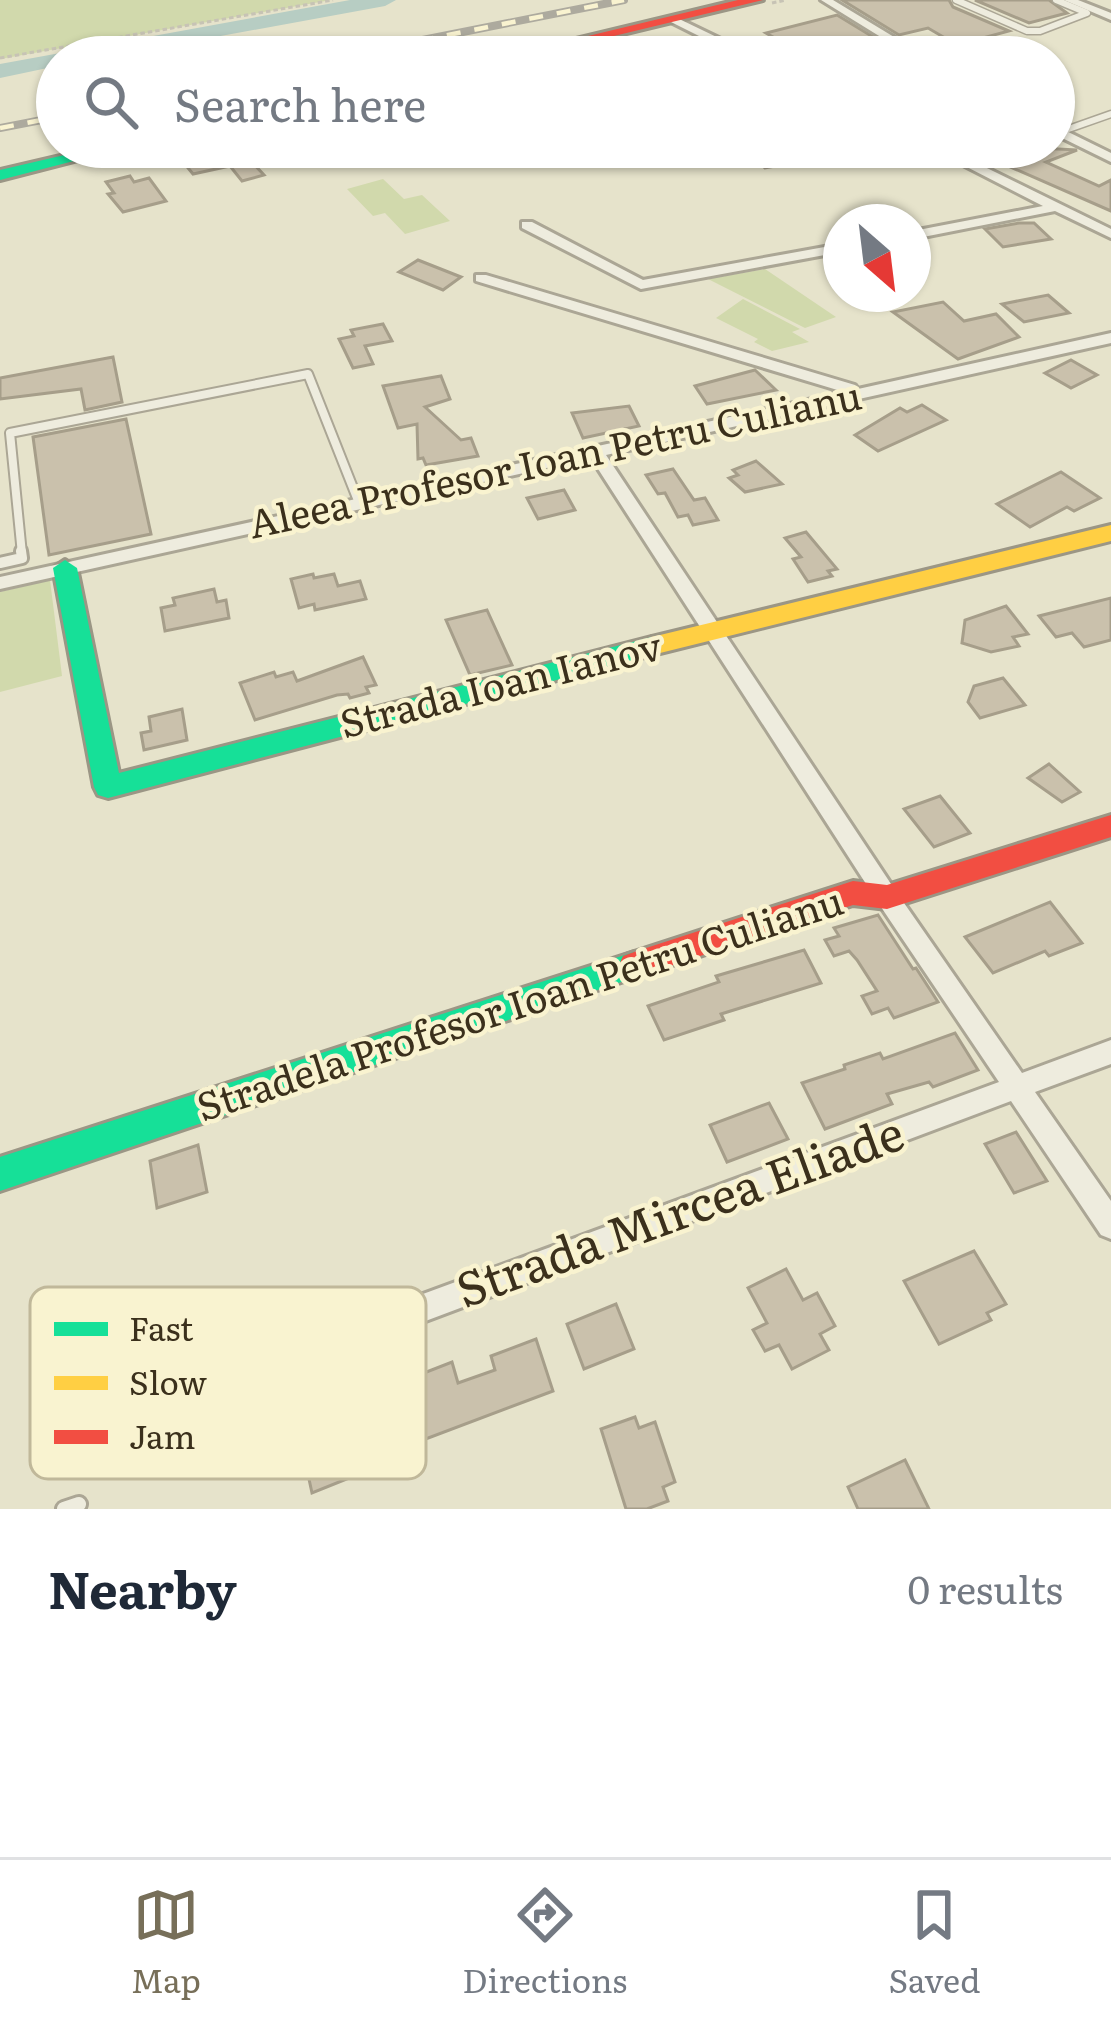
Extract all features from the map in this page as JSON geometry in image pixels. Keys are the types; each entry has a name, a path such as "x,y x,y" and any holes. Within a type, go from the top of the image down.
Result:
{"main road":[{"path":"570,36 725,0"},
{"path":"600,36 756,0"},
{"path":"0,171 36,161"},
{"path":"0,171 36,164"},
{"name":"Strada Ioan Ianov","path":"64,568 108,787 1111,533"},
{"name":"Stradela Profesor Ioan Petru Culianu","path":"0,1174 854,893 887,897 1111,826"}],"street":[{"path":"826,0 891,36"},
{"path":"1069,0 1111,17"},
{"path":"674,19 708,36"},
{"path":"1075,140 1111,158"},
{"path":"977,168 1108,229"},
{"path":"931,232 1057,207"},
{"path":"527,225 641,285 823,251"},
{"path":"481,278 849,388 853,394"},
{"name":"Aleea Profesor Ioan Petru Culianu","path":"0,583 1111,338"},
{"path":"596,452 887,897 1111,1225"},
{"name":"Strada Mircea Eliade","path":"426,1307 1111,1052"}],"lane":[{"path":"956,0 1027,31 1040,32 1087,13 1056,0"},
{"path":"1075,125 1111,114"},
{"path":"0,562 22,558 6,469 10,433 308,374 359,503"}],"path":[{"path":"126,36 333,0"},
{"path":"0,58 36,52"}],"green space":[{"path":"0,0 331,0 129,36 36,36 36,53 0,59"},
{"path":"383,179 404,199 422,195 450,221 405,234 385,213 373,216 347,189"},
{"path":"765,269 836,317 805,328 708,279"},
{"path":"743,299 800,329 792,332 809,342 772,351 716,318"},
{"path":"50,580 62,676 0,692 0,592"}],"building":[{"path":"842,0 949,0 953,7 1009,31 990,36 942,36 928,28 899,35"},
{"path":"975,0 1049,0 1067,13 1029,23"},
{"path":"837,15 871,36 771,36 766,33"},
{"path":"188,168 221,168 193,174"},
{"path":"232,168 258,168 264,175 242,181"},
{"path":"1013,168 1059,168 1099,186 1111,180 1111,211"},
{"path":"130,176 134,182 149,178 166,201 123,212 108,194 114,193 106,182"},
{"path":"1034,223 1051,239 1003,247 985,229"},
{"path":"418,260 461,277 443,290 399,272"},
{"path":"1048,295 1069,313 1024,322 1002,304"},
{"path":"943,302 964,321 996,314 1019,337 958,359 893,312 931,312 931,304"},
{"path":"383,324 392,341 365,346 373,364 353,368 339,339 354,336 351,330"},
{"path":"113,357 122,402 85,410 81,389 0,399 0,378"},
{"path":"1071,360 1097,375 1071,388 1045,373"},
{"path":"755,370 776,390 707,404 695,386"},
{"path":"441,376 450,399 425,407 461,440 471,438 478,456 426,465 423,458 418,459 417,424 398,428 383,386"},
{"path":"922,405 946,420 878,451 855,435 900,408 907,412"},
{"path":"629,406 639,426 583,438 572,413"},
{"path":"126,419 151,534 49,555 33,437"},
{"path":"756,461 782,484 745,492 729,478 738,475 733,470"},
{"path":"673,469 694,500 705,498 718,520 693,525 688,515 678,517 665,493 658,494 646,475"},
{"path":"1061,472 1100,498 1074,511 1067,507 1030,527 997,504"},
{"path":"564,490 575,510 538,519 527,498"},
{"path":"806,532 837,569 828,571 832,576 808,582 793,559 801,557 785,538"},
{"path":"313,574 314,578 334,574 338,586 360,581 366,599 315,610 314,604 299,608 291,579"},
{"path":"214,589 217,602 226,600 229,618 165,631 161,608 175,605 173,598"},
{"path":"1111,598 1111,640 1084,647 1072,633 1056,637 1039,616"},
{"path":"1006,606 1028,634 1013,637 1019,646 991,652 962,643 965,620"},
{"path":"487,610 512,665 470,675 446,620"},
{"path":"363,657 376,685 366,687 369,693 350,698 337,695 255,720 240,683 274,672 276,677 293,672 297,681"},
{"path":"1003,678 1025,705 980,718 968,702 974,686"},
{"path":"182,709 187,740 144,750 141,733 151,731 149,717"},
{"path":"1049,764 1080,792 1062,802 1028,778"},
{"path":"940,796 970,833 934,847 904,809"},
{"path":"1050,902 1082,943 1049,956 1045,951 993,973 965,937"},
{"path":"878,915 938,1002 894,1018 888,1008 872,1014 862,996 877,991 849,951 834,956 825,940 839,936 834,928"},
{"path":"804,950 821,983 721,1014 724,1020 664,1040 648,1006 719,982 716,976"},
{"path":"955,1033 978,1070 933,1087 929,1082 887,1094 892,1104 825,1129 802,1083 880,1053 883,1059"},
{"path":"769,1103 788,1139 727,1162 710,1125"},
{"path":"1016,1132 1047,1181 1014,1193 985,1144"},
{"path":"198,1145 207,1192 157,1208 150,1161"},
{"path":"974,1251 1006,1304 987,1313 991,1320 939,1344 904,1281"},
{"path":"786,1269 803,1300 817,1293 835,1326 820,1334 829,1350 792,1369 779,1345 765,1351 753,1330 767,1323 748,1288"},
{"path":"616,1304 634,1349 584,1369 567,1324"},
{"path":"536,1339 553,1391 426,1439 426,1372 452,1362 458,1383 495,1370 491,1356"},
{"path":"635,1417 639,1428 655,1422 675,1482 663,1487 668,1501 647,1509 626,1509 601,1429"},
{"path":"905,1460 929,1509 858,1509 848,1487"},
{"path":"309,1479 347,1479 312,1493"}],"waterway":[{"path":"185,36 385,0"},
{"path":"0,71 36,63"}],"railway":[{"path":"443,36 624,0"},
{"path":"0,128 36,121"}],"traffic: fast":[{"path":"0,175 36,167"},
{"path":"65,568 108,787 652,646"},
{"path":"0,1174 634,965"}],"traffic: slow":[{"path":"652,646 1111,533"}],"traffic: jam":[{"path":"599,36 756,0"},
{"path":"634,965 853,893 887,897 1111,826"}]}
